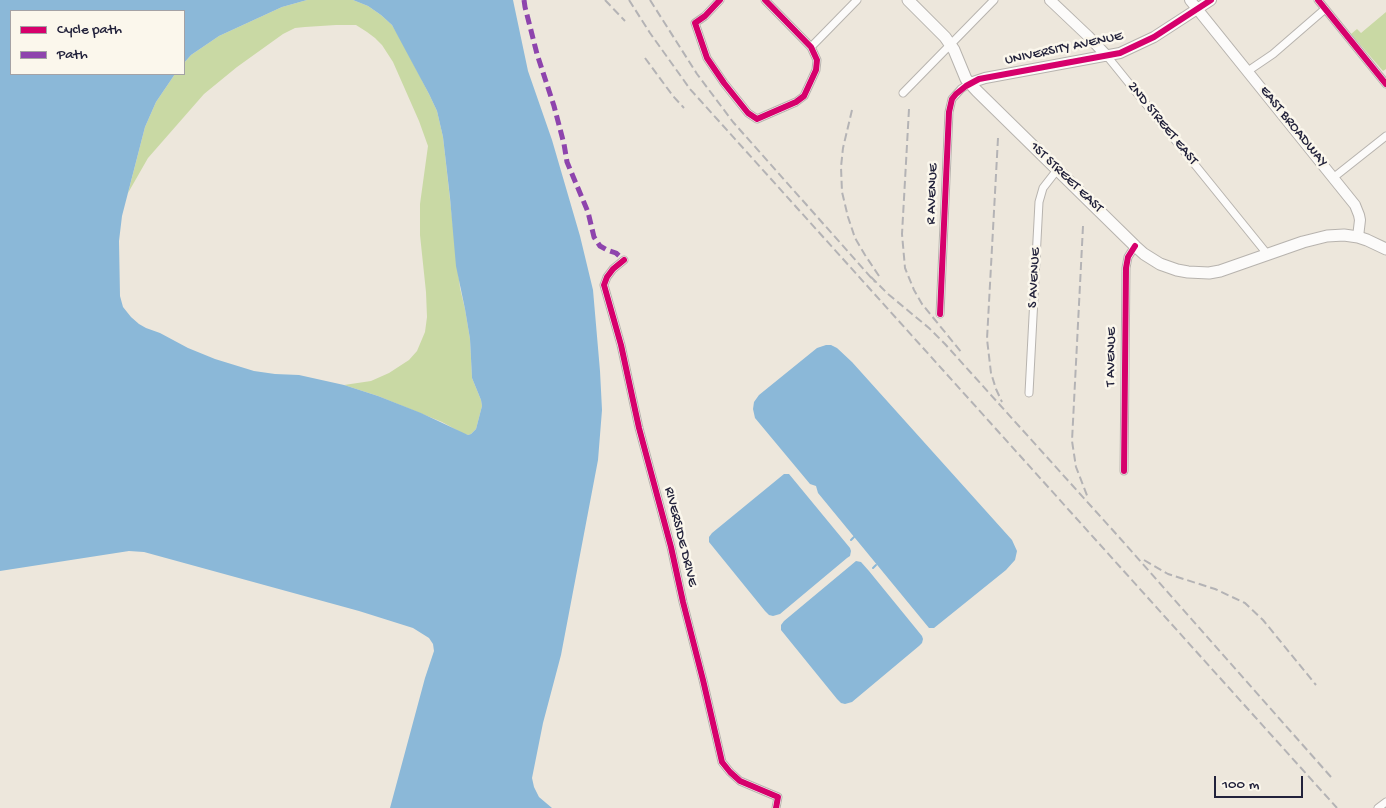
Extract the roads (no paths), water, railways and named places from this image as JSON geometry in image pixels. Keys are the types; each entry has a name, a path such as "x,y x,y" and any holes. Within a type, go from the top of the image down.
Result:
{"main road":[{"name":"1ST STREET EAST","path":"908,0 940,31 950,44 964,74 985,100 1135,246 1168,268 1198,273 1220,271 1320,237 1338,235 1358,237"},
{"path":"1358,237 1386,249"}],"street":[{"path":"720,0 705,16 695,23 707,58 748,113 757,119 796,102 804,96 816,70 817,60 812,47 764,0"},
{"path":"812,47 857,0"},
{"path":"904,93 994,0"},
{"name":"2ND STREET EAST","path":"1050,0 1107,56 1268,255"},
{"name":"EAST BROADWAY","path":"1190,0 1355,205 1360,220 1358,237"},
{"name":"UNIVERSITY AVENUE","path":"970,83 984,78 1120,53 1143,43 1211,0"},
{"path":"1318,0 1386,84"},
{"path":"1248,71 1273,54 1325,9"},
{"name":"R AVENUE","path":"940,314 949,112 952,100 961,89 970,83"},
{"path":"1333,178 1386,136"},
{"name":"S AVENUE","path":"1029,393 1039,202 1043,188 1057,170"},
{"name":"T AVENUE","path":"1124,470 1126,268 1128,257 1135,246"},
{"name":"RIVERSIDE DRIVE","path":"624,260 610,273 604,285 621,345 722,762 740,781 778,797 776,808"},
{"path":"1378,808 1386,802"}],"water":[{"path":"0,0 307,0 282,7 219,36 191,55 185,62 185,10 10,10 10,75 174,75 156,102 145,127 122,216 119,241 120,296 123,307 139,324 215,359 254,371 299,375 344,385 421,413 468,435 476,429 482,406 472,378 470,339 456,266 443,137 437,111 392,25 368,6 353,0 513,0 528,71 552,140 580,236 593,290 602,410 598,460 561,655 543,723 532,778 539,797 552,808 390,808 434,651 433,644 429,638 413,628 359,611 144,552 129,551 0,571"},
{"path":"826,345 837,348 852,362 1012,540 1017,551 1015,560 1006,570 934,628 929,628 818,493 816,486 810,484 755,418 754,402 759,395 817,348"},
{"path":"784,474 789,474 851,551 850,556 780,614 773,616 765,611 709,542 709,537"},
{"path":"856,561 861,562 869,571 923,639 919,646 852,702 845,704 837,699 781,630 781,625"}],"waterway":[{"path":"851,540 854,537"},
{"path":"873,568 876,565"}],"railway":[{"path":"605,0 625,21"},
{"path":"629,0 690,89 1337,808"},
{"path":"650,0 697,74 733,122 875,282"},
{"path":"645,58 684,108"},
{"path":"909,109 902,234 905,268 922,304 962,353"},
{"path":"852,110 843,148 841,167 842,192 855,238 881,279"},
{"path":"998,138 987,339 991,373 1002,402"},
{"path":"1083,226 1072,441 1076,467 1088,498"},
{"path":"871,277 945,344 1331,777"},
{"path":"1144,560 1168,574 1215,589 1245,603 1263,620 1316,685"}]}
